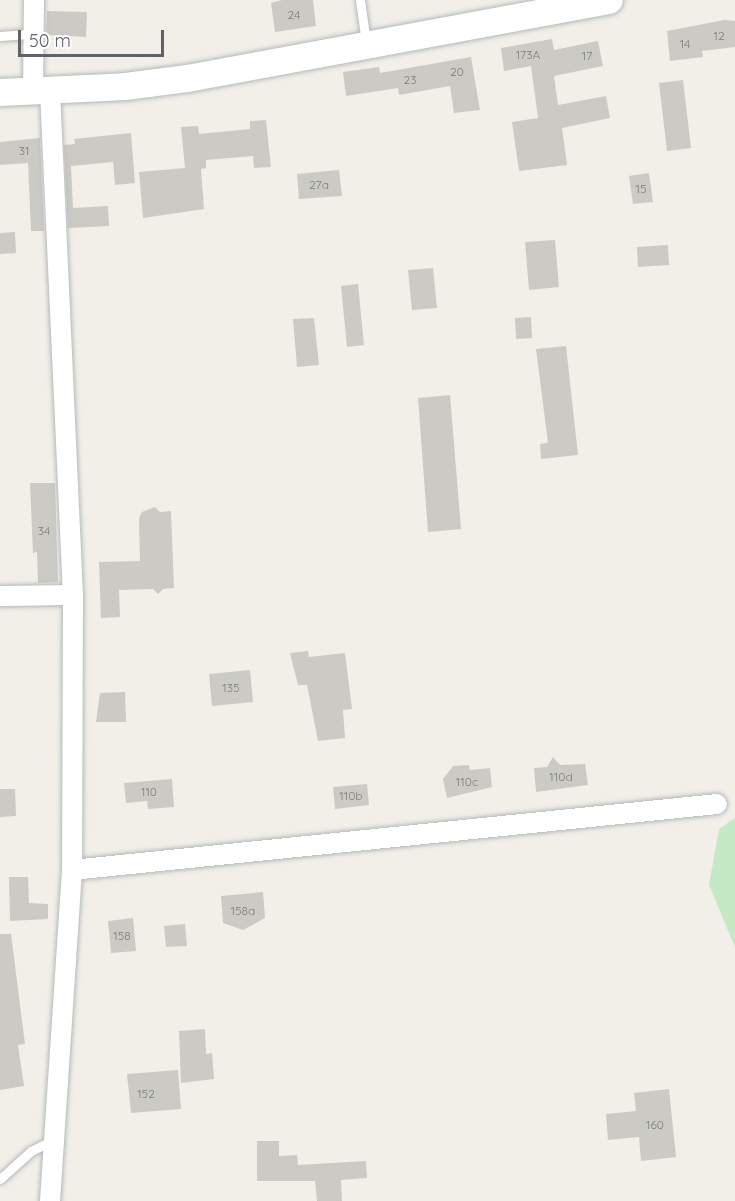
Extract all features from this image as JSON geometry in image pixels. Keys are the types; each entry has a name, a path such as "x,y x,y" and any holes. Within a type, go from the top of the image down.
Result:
{"street":[{"path":"34,0 32,34 41,91 73,595 72,870 50,1201"},
{"path":"0,92 41,91 187,78 609,0"},
{"path":"0,596 73,595"},
{"path":"72,870 717,804"}],"lane":[{"path":"360,0 367,46"},
{"path":"0,36 32,34"},
{"path":"0,1179 31,1151 54,1140"}],"green space":[{"path":"735,818 735,947 709,885 719,829"}],"building":[{"path":"282,0 313,0 316,26 275,32 271,3"},
{"path":"47,11 87,12 86,37 46,35"},
{"path":"724,20 735,21 735,47 702,51 703,57 670,61 667,31"},
{"path":"552,39 554,50 598,41 603,66 554,76 558,105 606,96 610,118 562,128 567,165 519,171 512,122 538,118 531,66 504,71 501,48"},
{"path":"471,57 480,110 454,113 450,86 399,95 398,88 346,96 343,72 379,67 380,73"},
{"path":"683,80 691,148 667,151 659,83"},
{"path":"266,120 271,167 254,168 253,156 206,160 206,168 201,169 204,209 143,218 139,172 185,168 181,127 198,126 199,134 250,129 250,121"},
{"path":"131,133 135,183 115,185 113,162 71,166 73,208 108,206 109,226 68,228 64,145 75,144 74,139"},
{"path":"40,138 44,231 31,231 28,163 0,165 0,142"},
{"path":"339,170 342,196 299,199 297,174"},
{"path":"649,173 653,202 633,204 629,176"},
{"path":"15,232 16,253 0,254 0,233"},
{"path":"555,240 559,287 529,290 525,242"},
{"path":"668,245 669,265 638,267 637,247"},
{"path":"433,268 437,308 412,310 408,270"},
{"path":"358,284 364,345 347,347 341,286"},
{"path":"531,317 532,338 516,339 515,318"},
{"path":"314,318 319,365 297,367 293,319"},
{"path":"566,346 578,455 541,459 540,444 548,443 536,349"},
{"path":"450,395 461,529 428,532 418,398"},
{"path":"30,483 55,483 58,582 38,583 37,552 33,553"},
{"path":"155,507 160,512 171,511 174,588 163,589 158,594 153,589 119,590 120,617 101,618 99,562 140,561 139,518 142,512"},
{"path":"308,651 309,657 345,653 352,709 343,710 345,738 318,741 307,685 298,685 290,653"},
{"path":"250,670 253,702 212,706 209,674"},
{"path":"125,692 126,722 96,722 100,693"},
{"path":"553,757 560,765 585,764 588,785 536,792 534,768 547,767"},
{"path":"469,765 470,770 490,768 492,787 447,798 443,779 453,766"},
{"path":"172,779 174,807 148,809 147,801 126,803 124,783"},
{"path":"367,784 369,805 335,809 333,787"},
{"path":"0,789 15,789 16,816 0,817"},
{"path":"9,877 28,877 29,903 48,904 48,919 10,921"},
{"path":"263,892 265,918 243,930 223,923 221,896"},
{"path":"133,918 136,951 111,953 108,921"},
{"path":"185,924 187,946 166,947 164,926"},
{"path":"0,934 11,934 25,1044 18,1045 24,1086 0,1090"},
{"path":"205,1029 206,1054 212,1053 214,1079 181,1083 179,1031"},
{"path":"178,1070 181,1109 131,1113 127,1074"},
{"path":"669,1089 676,1157 641,1161 639,1137 608,1140 606,1114 636,1111 634,1093"},
{"path":"257,1141 279,1141 279,1156 297,1155 298,1165 366,1161 367,1178 341,1180 342,1201 317,1201 315,1181 257,1181"}]}
